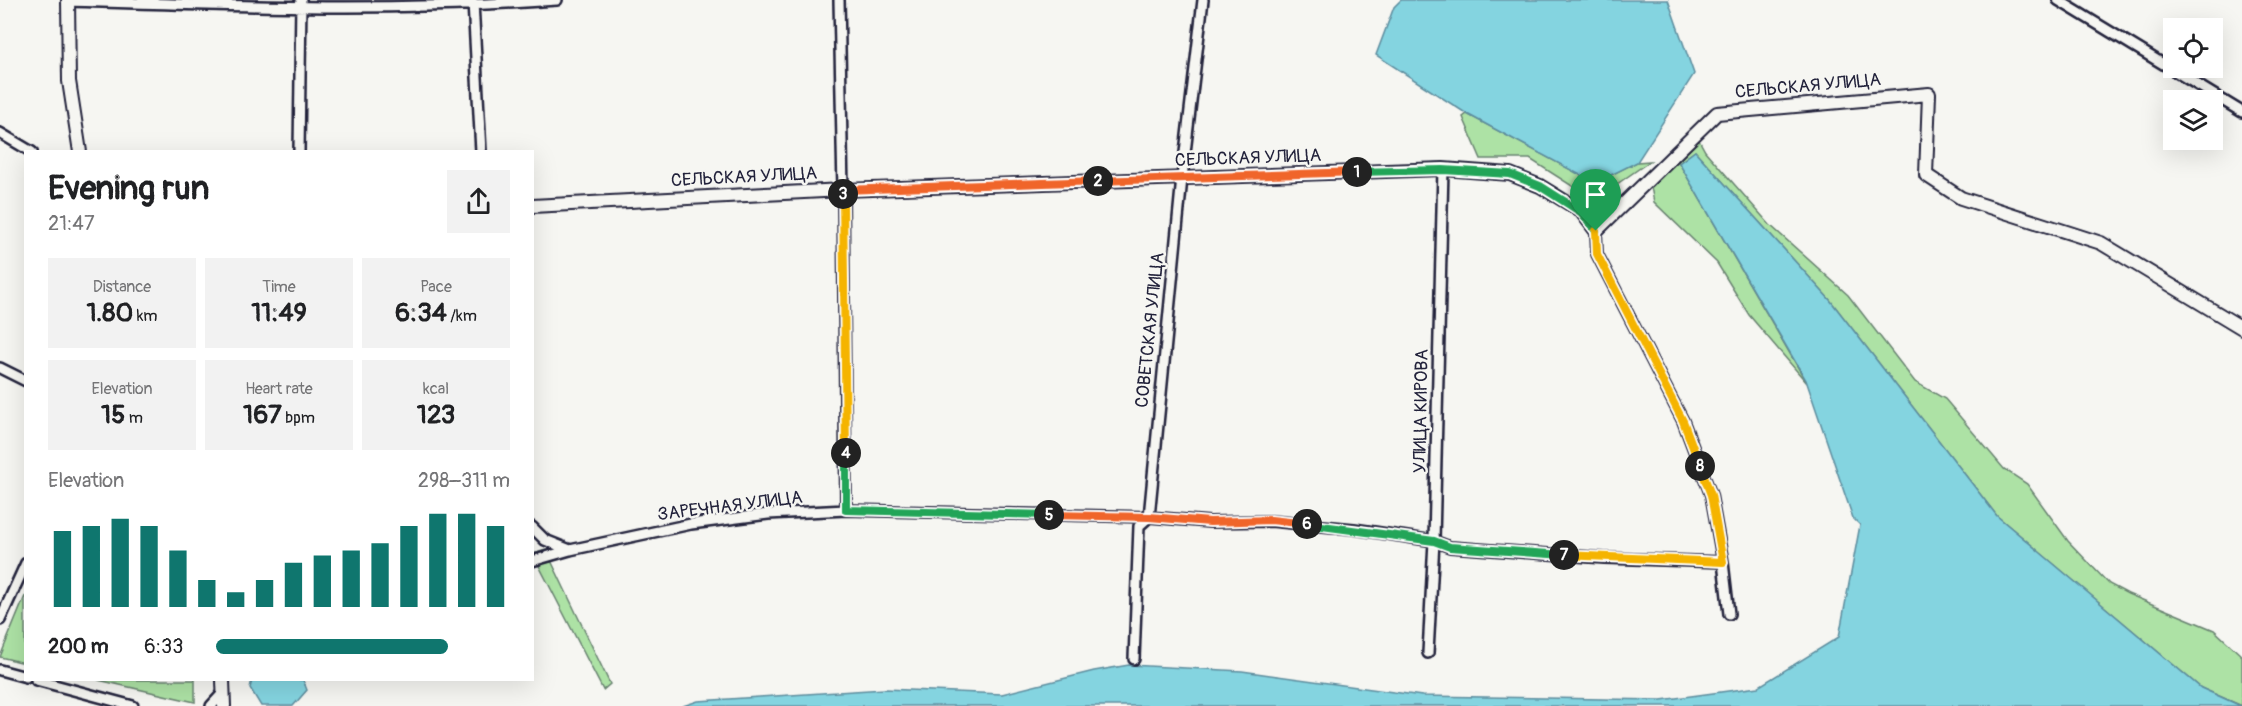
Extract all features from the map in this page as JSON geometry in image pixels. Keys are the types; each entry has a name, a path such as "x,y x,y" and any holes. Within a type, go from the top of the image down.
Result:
{"street":[{"path":"80,150 69,81 68,1 301,4 557,0"},
{"path":"839,0 846,510"},
{"name":"СОВЕТСКАЯ УЛИЦА","path":"1134,659 1138,526 1149,517 1182,178 1203,0"},
{"path":"2058,0 2242,112"},
{"path":"474,3 481,150"},
{"path":"299,150 301,4"},
{"name":"СЕЛЬСКАЯ УЛИЦА","path":"534,206 843,190 1443,170 1510,174 1540,186 1581,212 1596,231 1718,112 1929,94 1926,176 1961,198 2102,243 2242,328"},
{"path":"0,133 29,150"},
{"name":"УЛИЦА КИРОВА","path":"1428,653 1434,541 1443,170"},
{"path":"1596,231 1597,254 1683,421 1711,495 1723,562 1729,614"},
{"path":"0,368 24,380"},
{"name":"ЗАРЕЧНАЯ УЛИЦА","path":"534,560 570,550 691,524 768,514 846,510 1149,517 1210,522 1271,520 1434,541 1450,547 1604,558 1723,562"},
{"path":"534,529 545,540 570,550"},
{"path":"0,620 24,567"},
{"path":"0,670 24,676"},
{"path":"40,681 133,706"},
{"path":"212,706 223,700 223,681"}],"green space":[{"path":"1467,114 1595,183 1637,162 1650,161 1594,200 1530,159 1481,159 1463,117"},
{"path":"1699,140 1705,151 1770,225 1848,295 1915,382 1945,399 2004,469 2027,484 2068,541 2109,584 2214,630 2242,656 2242,706 2201,688 1997,516 1830,300 1695,151 1679,163 1807,383 1749,315 1717,263 1654,202 1651,187"},
{"path":"546,550 610,684 603,690 534,556 534,554"},
{"path":"24,598 24,663 0,657"},
{"path":"102,681 195,681 195,702"}],"water":[{"path":"1401,0 1668,0 1694,74 1637,162 1595,183 1467,114 1376,55 1394,7"},
{"path":"1695,151 1830,300 1997,516 2201,688 2241,706 683,706 698,701 885,689 1002,694 1094,671 1129,665 1242,671 1422,696 1661,700 1758,687 1839,637 1860,525 1853,518 1806,380 1679,163"},
{"path":"252,681 303,681 307,690 293,706 261,706 250,688"}],"route":[{"path":"1443,170 1510,174 1540,186 1581,212 1596,231 1597,254 1683,421 1711,495 1723,562 1604,558 1450,547 1434,541 1271,520 1210,522 1149,517 846,510 843,190 1443,170"}]}
